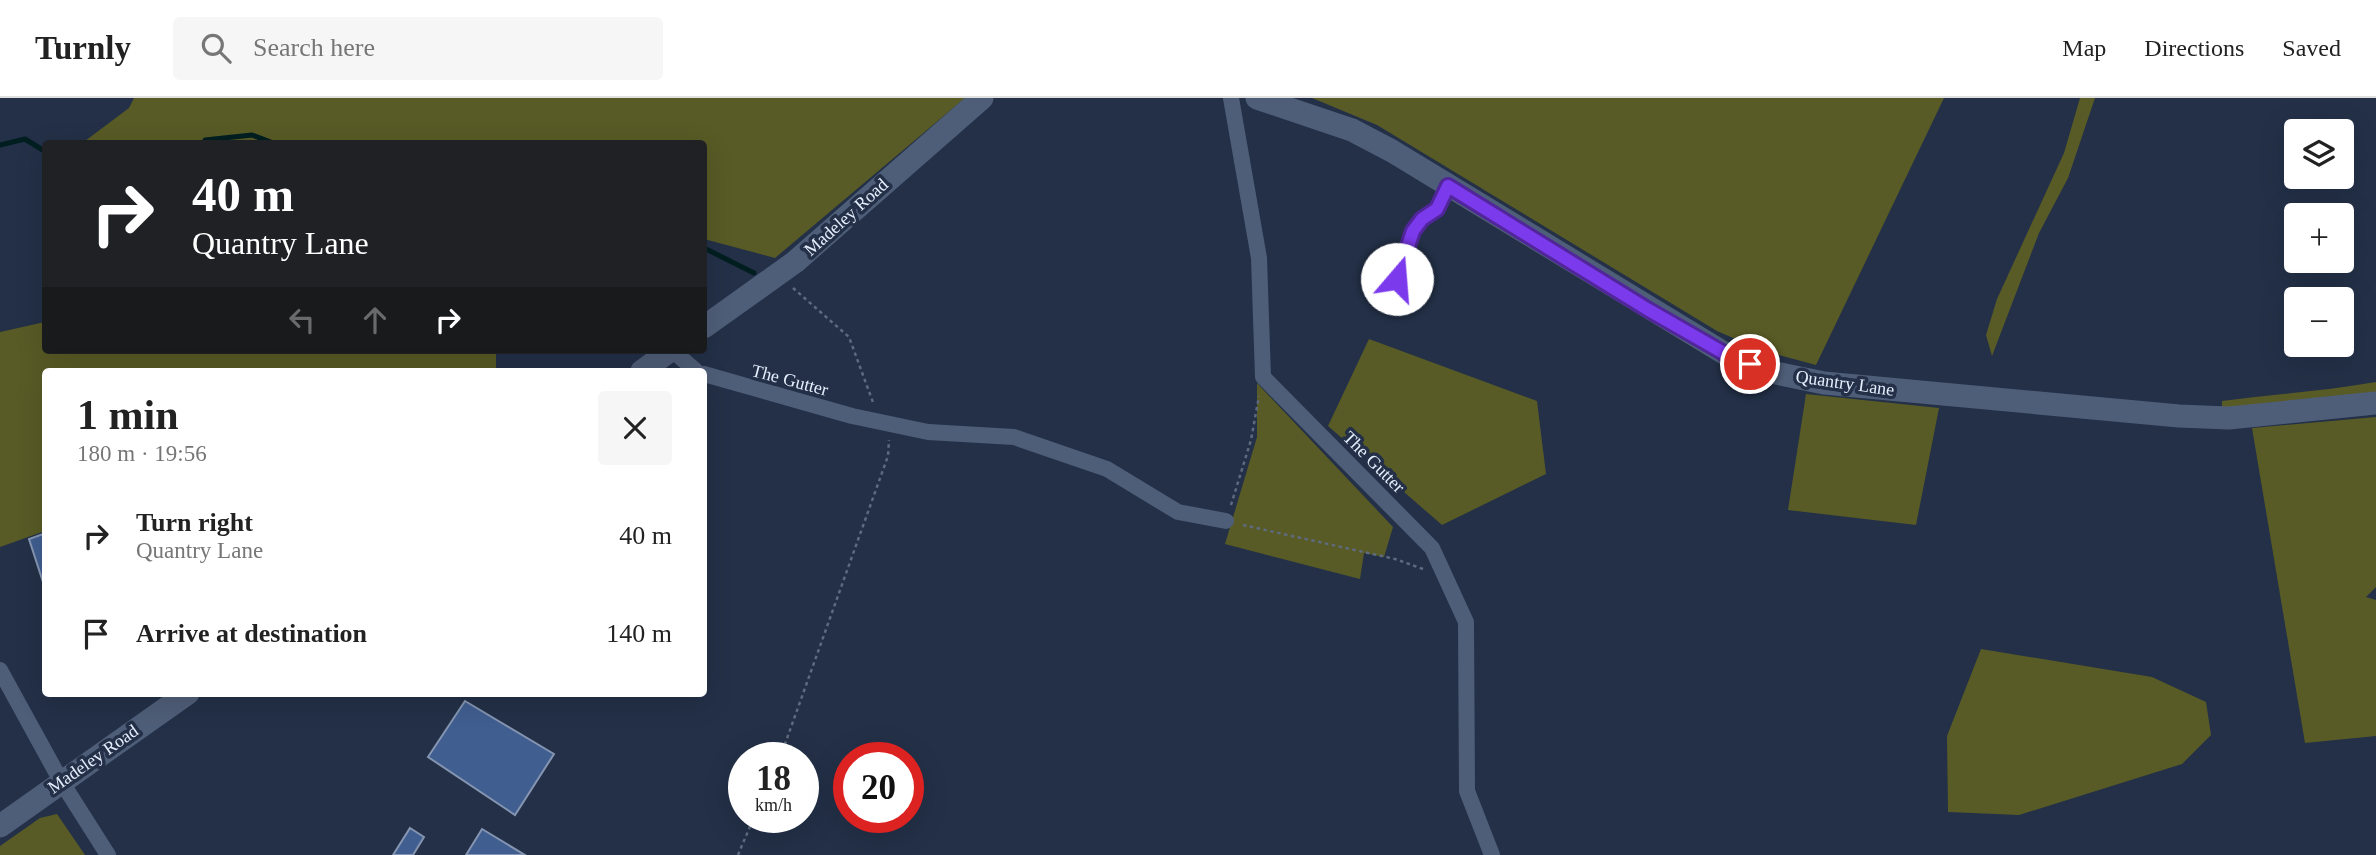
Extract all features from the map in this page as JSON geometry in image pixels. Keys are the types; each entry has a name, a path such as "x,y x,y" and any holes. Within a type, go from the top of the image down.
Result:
{"street":[{"name":"Madeley Road","path":"707,325 776,276 982,98"},
{"path":"1231,98 1259,258 1263,372"},
{"name":"Quantry Lane","path":"1256,98 1352,130 1670,322 1729,356 1771,372 1824,383 2179,416 2229,418 2376,403"},
{"path":"646,368 666,354"},
{"path":"676,354 692,368"},
{"name":"The Gutter","path":"1263,372 1263,377 1432,548 1465,622 1467,791 1492,855"},
{"name":"The Gutter","path":"707,375 750,389 928,432 1014,437 1107,469 1178,512 1226,521"},
{"path":"0,670 61,782 108,855"},
{"name":"Madeley Road","path":"0,826 182,697"}],"lane":[{"path":"1389,303 1413,231 1422,219 1437,209 1448,186"}],"path":[{"path":"776,276 812,302 849,337 880,421 890,428 888,456 786,742"},
{"path":"1263,372 1251,440 1226,521 1395,559 1443,574"},
{"path":"738,855 747,833"}],"green space":[{"path":"134,98 965,98 775,258 707,240 707,140 86,140 129,108"},
{"path":"1312,98 1944,98 1816,365 1761,350 1717,331 1377,125"},
{"path":"2080,98 2095,98 2068,178 2039,233 1992,356 1986,335 1997,299 2064,153"},
{"path":"42,323 42,354 496,354 496,368 42,368 42,532 0,547 0,332"},
{"path":"1369,339 1537,401 1546,474 1442,525 1328,426"},
{"path":"2376,382 2376,392 2222,408 2222,401"},
{"path":"1257,383 1393,527 1384,557 1364,553 1360,579 1225,544 1257,437"},
{"path":"1806,394 1939,408 1916,525 1788,510"},
{"path":"2376,417 2376,587 2366,597 2376,600 2376,736 2305,743 2252,428"},
{"path":"1981,649 2152,677 2206,702 2211,735 2182,764 2019,815 1948,812 1947,736"},
{"path":"57,814 85,855 0,855 0,846 40,818"}],"building":[{"path":"42,534 42,579 29,539"},
{"path":"465,701 554,754 515,815 428,757"},
{"path":"410,828 424,837 413,855 393,855"},
{"path":"482,829 525,855 466,855"}],"waterway":[{"path":"205,140 252,135 265,140"},
{"path":"0,145 25,139 42,150"},
{"path":"707,250 754,273"}],"route":[{"path":"1397,279 1413,231 1422,219 1437,209 1448,186 1647,309 1729,356 1750,364"}]}
